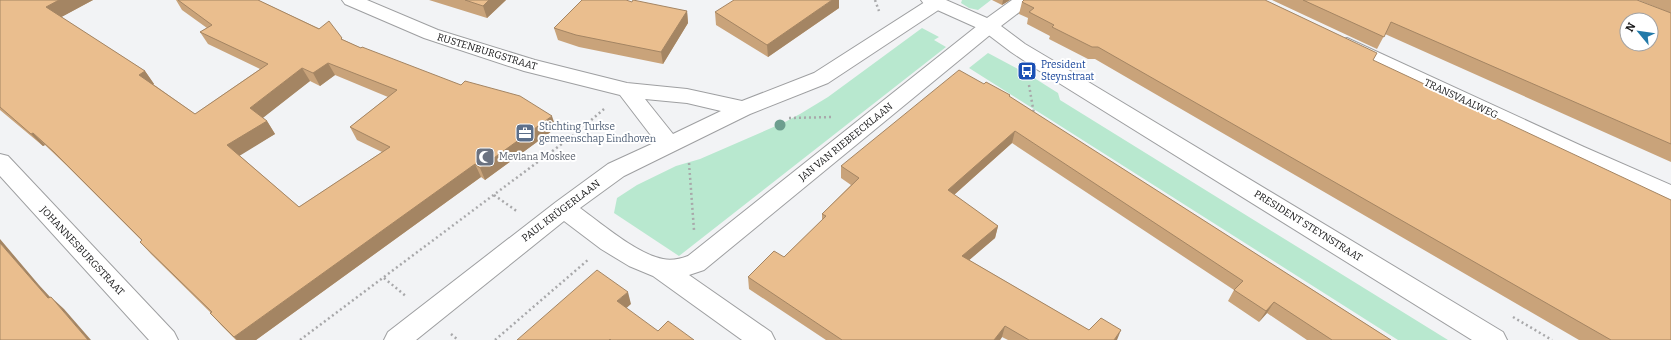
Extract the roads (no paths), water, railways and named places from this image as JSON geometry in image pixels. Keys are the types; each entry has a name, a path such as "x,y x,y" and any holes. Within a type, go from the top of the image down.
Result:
{"street":[{"name":"RUSTENBURGSTRAAT","path":"352,0 392,19 463,45 531,66 627,90 687,96 750,107"},
{"name":"JAN VAN RIEBEECKLAAN","path":"662,270 678,269 696,263 1024,0"},
{"path":"750,107 820,78 889,34 936,1"},
{"name":"PRESIDENT STEYNSTRAAT","path":"936,1 990,26 1018,48 1045,65 1494,340"},
{"name":"TRANSVAALWEG","path":"1330,36 1569,150 1671,194"},
{"path":"627,90 669,144"},
{"name":"PAUL KRÜGERLAAN","path":"397,340 564,208 616,170 750,107"},
{"name":"JOHANNESBURGSTRAAT","path":"0,162 165,340"},
{"path":"564,208 609,242 637,259 662,270 762,340"}],"place":[{"name":"President Steynstraat","path":"1027,71"},
{"name":"Stichting Turkse gemeenschap Eindhoven","path":"525,133"},
{"name":"Mevlana Moskee","path":"485,157"}]}
